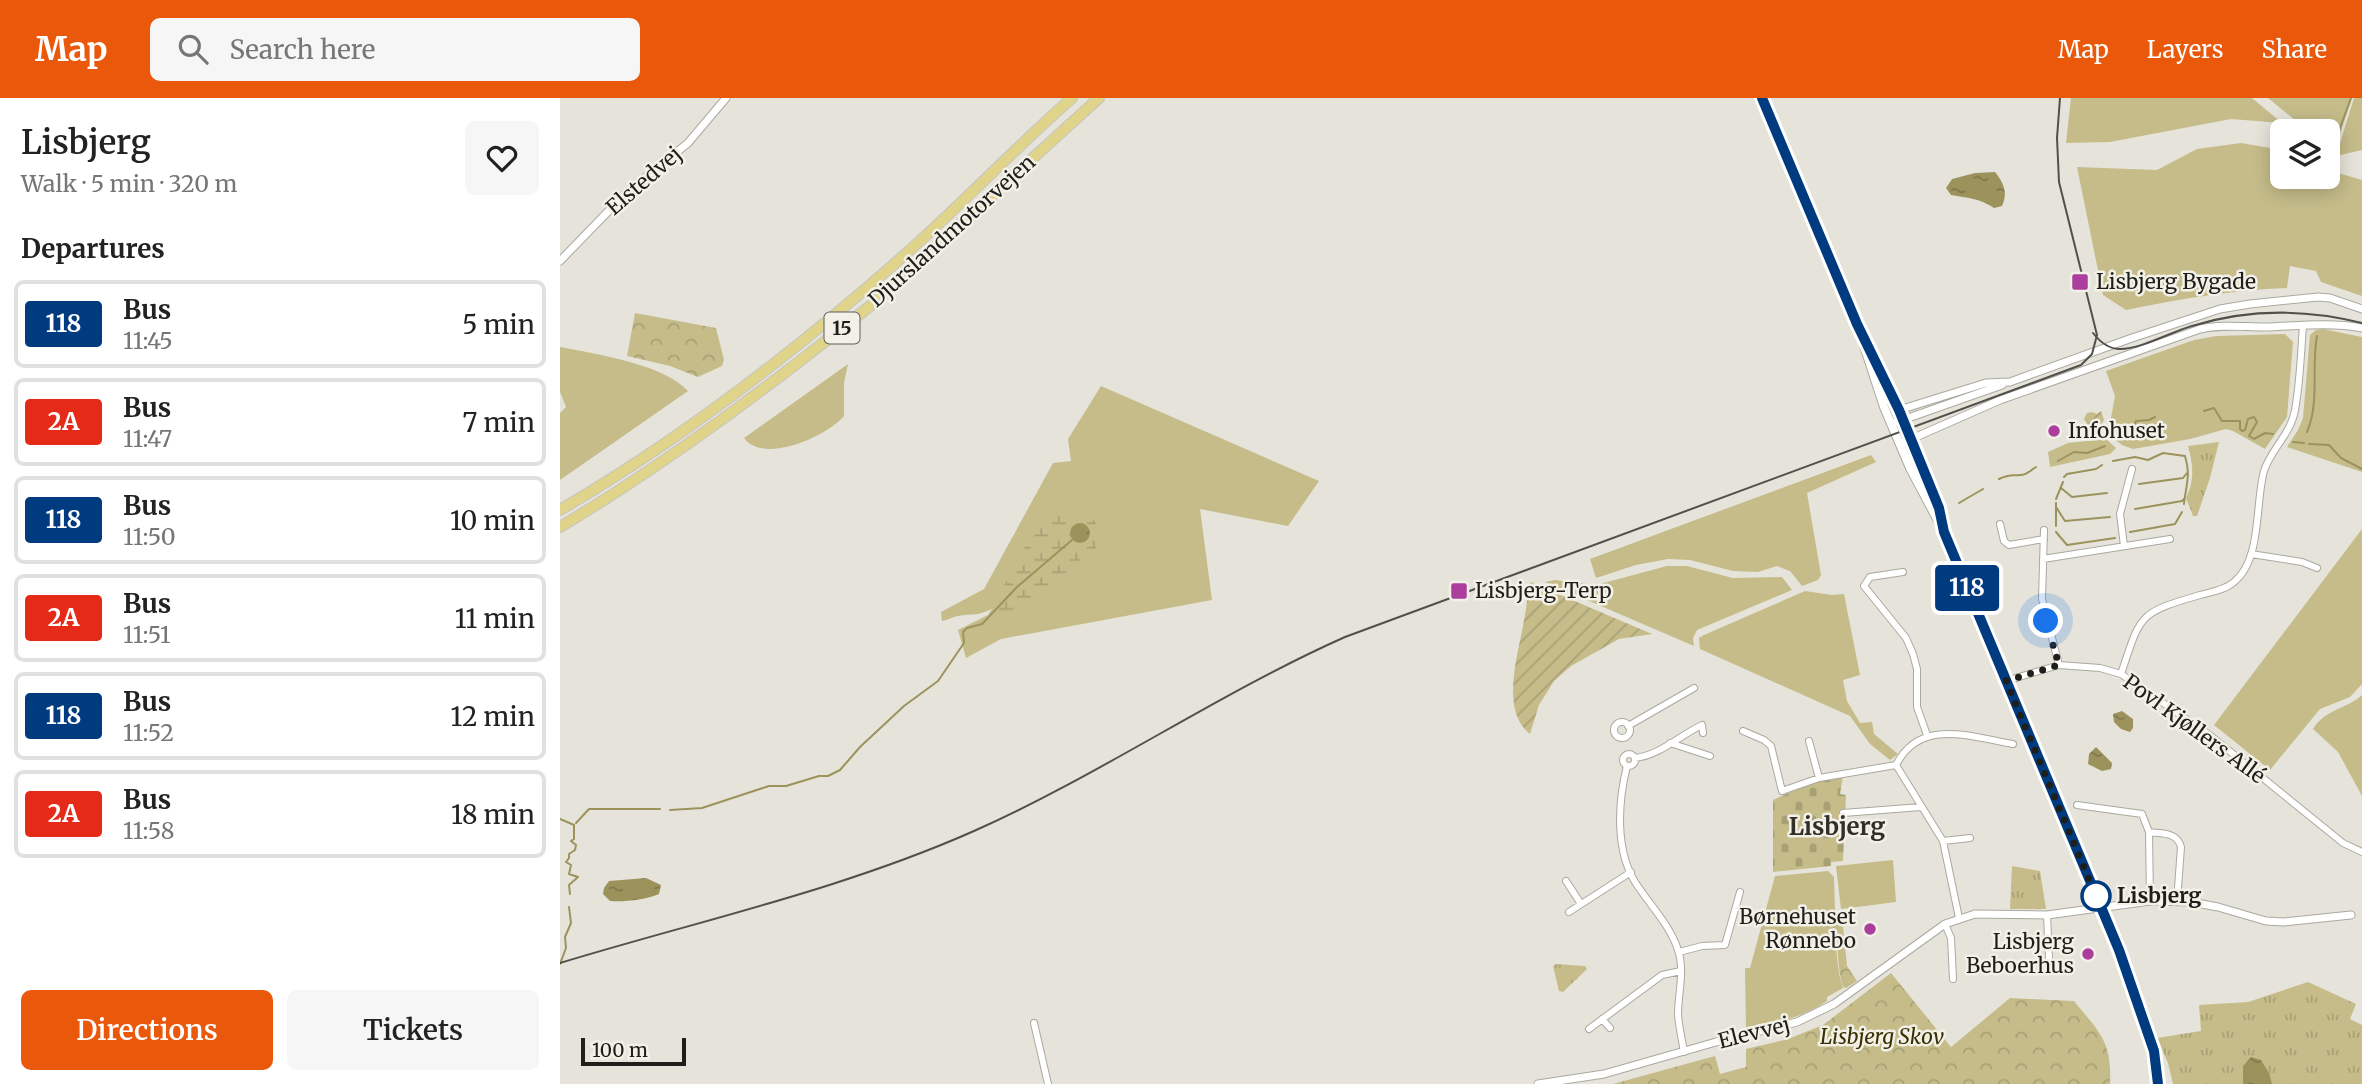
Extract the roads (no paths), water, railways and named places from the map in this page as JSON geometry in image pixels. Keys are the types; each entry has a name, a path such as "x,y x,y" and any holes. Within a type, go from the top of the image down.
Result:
{"highway":[{"name":"Djurslandmotorvejen","path":"560,510 679,433 818,329 938,224 1070,98"},
{"name":"Djurslandmotorvejen","path":"560,527 730,414 870,306 1099,98"}],"main road":[{"path":"1762,98 1857,324 1899,410 1939,508 1944,532"},
{"path":"1857,324 1891,424 1910,468 1944,532 2101,908 2154,1051 2158,1084"}],"street":[{"name":"Elstedvej","path":"560,261 626,193 688,143 726,98"},
{"path":"1891,424 2184,319 2233,306 2318,297 2330,298 2362,309"},
{"path":"1900,444 2000,400 2212,326 2303,326 2321,323 2362,328"},
{"path":"2122,674 2136,629 2147,614 2162,606 2218,590 2233,583 2243,572 2251,554 2264,473 2271,456 2289,429 2295,412 2303,326"},
{"path":"1899,410 1986,383 2010,382"},
{"path":"2124,546 2120,514 2132,469"},
{"path":"2000,524 2004,541 2008,545 2044,540"},
{"path":"2044,530 2044,610 2059,665"},
{"path":"2043,559 2170,539"},
{"path":"2251,554 2301,562 2317,568"},
{"path":"1903,572 1870,577 1864,586 1906,638 1913,654 1917,669 1917,707 1927,735"},
{"name":"Povl Kjøllers Allé","path":"2006,681 2059,665 2085,665 2122,674 2211,736 2343,843 2362,852"},
{"path":"1628,726 1694,688"},
{"path":"1623,738 1617,736 1614,727 1621,722 1628,726"},
{"path":"1635,758 1655,754 1702,725 1703,733"},
{"path":"1623,738 1629,733 1628,726"},
{"path":"1743,731 1764,740 1770,746 1782,791 1819,778 1896,765"},
{"path":"1896,765 1900,756 1916,741 1941,732 2013,744"},
{"path":"1623,738 1627,754"},
{"path":"1809,741 1819,778"},
{"path":"1670,743 1710,756"},
{"path":"1627,754 1632,754 1635,758"},
{"path":"1627,754 1622,759 1627,766"},
{"path":"1627,766 1633,765 1635,758"},
{"path":"1896,765 1943,841 1959,918"},
{"path":"1627,766 1622,784 1623,853 1630,872 1679,952 1681,971 1678,1014 1684,1052"},
{"path":"2077,805 2137,811 2142,814 2149,832 2150,901"},
{"path":"1843,813 1921,807"},
{"path":"2149,832 2174,835 2179,840 2181,847 2177,901"},
{"path":"1943,841 1969,838"},
{"path":"1569,912 1630,872"},
{"path":"1566,881 1581,904"},
{"path":"1679,952 1725,944 1741,892"},
{"name":"Elevvej","path":"1538,1084 1604,1074 1816,1015 1945,924 1975,914 2047,915 2150,901 2177,901 2217,906 2266,920 2284,922 2351,915"},
{"path":"2047,915 2049,958"},
{"path":"1945,924 1951,938 1953,979"},
{"path":"1589,1029 1662,975 1681,971"},
{"path":"1602,1020 1610,1028"},
{"path":"1034,1023 1048,1084"}],"water":[{"path":"1995,172 2004,188 2002,206 1994,208 1978,200 1951,195 1946,188 1952,179 1975,173"},
{"path":"1080,523 1087,526 1090,533 1087,540 1080,543 1073,540 1070,533 1073,526"},
{"path":"2122,711 2133,719 2130,732 2121,729 2114,722 2113,714"},
{"path":"2096,747 2112,763 2111,769 2102,771 2088,764 2089,754"},
{"path":"646,878 661,885 659,894 628,901 610,901 603,894 609,881"},
{"path":"2251,1057 2261,1060 2272,1084 2243,1084 2243,1066"}],"waterway":[{"path":"2340,128 2351,98"},
{"path":"2307,432 2313,409 2317,336"},
{"path":"2204,411 2214,408 2222,421 2240,421 2242,431 2245,430 2248,419 2254,417 2257,422 2249,436 2254,439 2265,433 2273,434"},
{"path":"2133,428 2136,421 2155,417"},
{"path":"2293,442 2304,443"},
{"path":"2309,444 2329,445 2341,458 2362,469"},
{"path":"2058,461 2074,452 2087,453 2105,446"},
{"path":"2113,461 2135,457 2148,460 2163,453 2185,456 2188,475 2184,504"},
{"path":"2064,477 2102,465"},
{"path":"1999,479 2025,474 2036,467"},
{"path":"2139,484 2183,478 2187,473"},
{"path":"2056,499 2063,482"},
{"path":"2061,488 2072,497 2107,493"},
{"path":"1959,503 1983,489"},
{"path":"2135,509 2184,499"},
{"path":"2056,503 2056,526"},
{"path":"2056,507 2065,521 2110,517"},
{"path":"2130,532 2175,524 2182,512"},
{"path":"2056,532 2067,545 2115,538"},
{"path":"670,810 702,808 769,786 786,786 828,776 840,770 860,747 904,706 938,681 964,643 963,632 967,628 982,624 1017,587 1072,540"},
{"path":"576,823 589,809 660,809"},
{"path":"560,819 574,825 574,839 571,841 576,845 575,850 569,854 566,862 571,865 569,874 578,877 569,885 570,894"},
{"path":"560,964 566,948 565,937 571,923 569,907"}],"tram line":[{"path":"560,963 821,888 924,852 1068,785 1251,683 1345,637 2081,365 2092,354 2097,335 2059,182 2057,138 2060,98"},
{"path":"2093,333 2105,344 2120,349 2234,316 2298,313 2362,323"}],"place":[{"name":"Lisbjerg Bygade","path":"2080,282"},
{"name":"Infohuset","path":"2054,431"},
{"name":"Lisbjerg-Terp","path":"1459,591"},
{"name":"Lisbjerg","path":"2096,896"},
{"name":"Børnehuset Rønnebo","path":"1870,929"},
{"name":"Lisbjerg Beboerhus","path":"2088,954"}],"district":[{"name":"Lisbjerg","path":"1837,827"}],"park label":[{"name":"Lisbjerg Skov","path":"1882,1037"}]}
